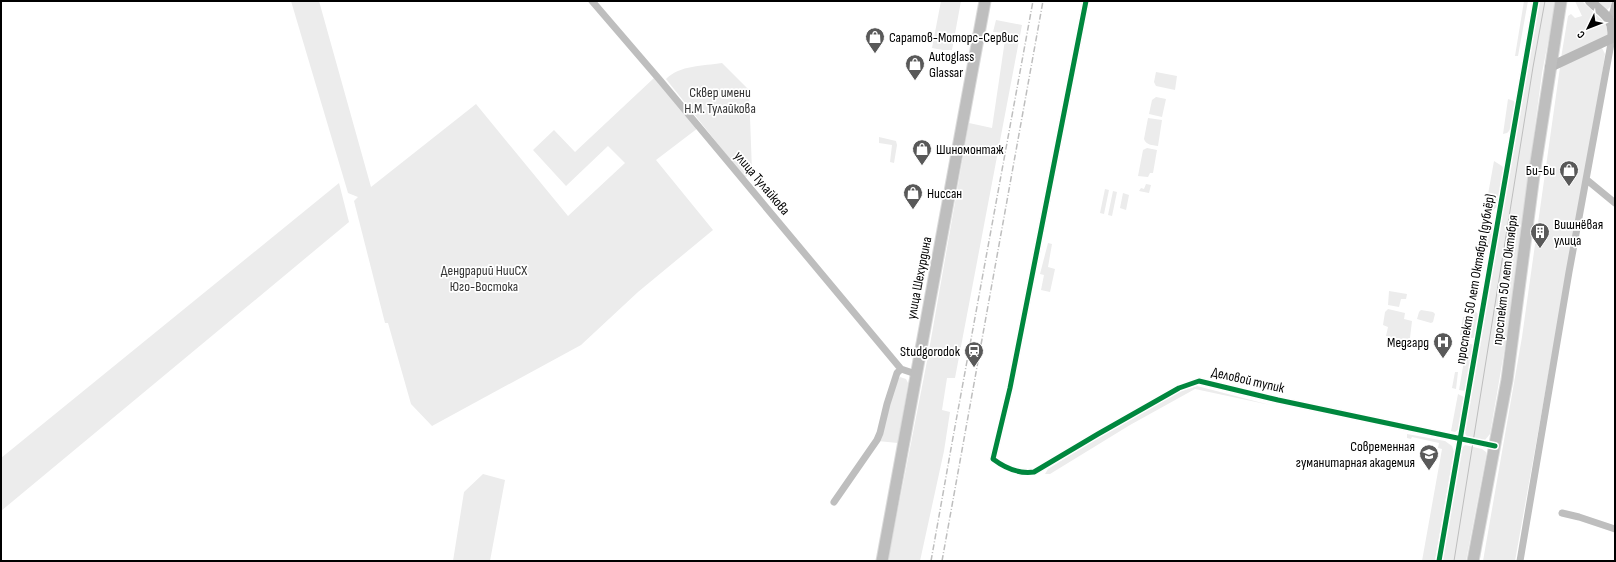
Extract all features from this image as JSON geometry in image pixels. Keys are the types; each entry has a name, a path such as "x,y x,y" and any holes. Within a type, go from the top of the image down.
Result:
{"main road":[{"name":"улица Шехурдина","path":"882,561 985,1"},
{"name":"проспект 50 лет Октября","path":"1473,561 1495,446 1514,329 1534,175 1560,1"},
{"path":"1550,67 1612,38 1613,26 1609,18 1590,1"}],"street":[{"name":"улица Тулайкова","path":"592,1 659,78 901,370"},
{"name":"Деловой тупик","path":"1086,1 1010,388 993,459 1000,464 1018,472 1034,472 1179,388 1199,381 1460,440 1495,446"},
{"name":"проспект 50 лет Октября (дублёр)","path":"1439,561 1536,1"},
{"path":"1609,18 1613,12 1615,4"},
{"path":"1520,561 1570,265 1587,180 1612,38"},
{"path":"1587,180 1615,203"},
{"path":"834,502 867,455 880,433 897,373 901,370 916,374"},
{"path":"1562,513 1615,529"}],"green space":[{"name":"Дендрарий НииСХ Юго-Востока","path":"291,1 319,1 371,187 476,104 568,216 625,163 608,146 566,186 533,150 554,130 575,152 654,78 698,128 656,160 713,230 638,292 581,345 432,426 411,404 388,323 385,323 354,201 358,197 348,193"},
{"path":"941,1 961,1 952,50 932,48"},
{"path":"1524,1 1528,1 1518,56 1515,56"},
{"path":"1539,1 1556,1 1542,73 1508,329 1490,434 1485,440 1467,437 1464,431"},
{"path":"1575,1 1582,1 1605,23 1608,30 1607,37 1561,58 1568,16 1571,14 1575,18 1582,16"},
{"path":"1595,1 1612,1 1611,6 1606,11"},
{"path":"996,20 1022,25 955,378 947,378 942,410 950,412 944,451 920,561 888,561 928,356 969,123 992,128 1006,33 993,32"},
{"path":"1602,48 1605,54 1602,75 1515,561 1483,561 1522,337 1560,67"},
{"name":"Сквер имени Н.М. Тулайкова","path":"722,63 749,90 752,171 745,178 666,79 672,74 685,69"},
{"path":"1156,72 1177,76 1175,90 1156,86 1154,82"},
{"path":"1156,97 1166,99 1162,117 1149,114 1152,100"},
{"path":"1508,99 1514,101 1515,104 1510,130 1503,134"},
{"path":"1148,118 1162,120 1158,146 1148,144 1144,139"},
{"path":"879,137 896,141 897,145 894,163 890,162 892,145 879,143"},
{"path":"1147,148 1157,150 1153,173 1150,173 1148,177 1138,176 1143,150"},
{"path":"1494,161 1502,166 1504,170 1498,206 1492,211 1485,211"},
{"path":"339,183 349,222 1,511 1,458"},
{"path":"1146,184 1151,185 1149,193 1139,191 1141,188 1144,189"},
{"path":"1105,189 1109,190 1104,214 1100,213"},
{"path":"1113,191 1117,192 1112,216 1108,215"},
{"path":"1123,193 1129,195 1126,210 1120,208"},
{"path":"1484,218 1492,221 1494,224 1491,247 1480,243"},
{"path":"1048,243 1052,244 1048,267 1055,269 1050,292 1041,290 1044,275 1040,274"},
{"path":"1389,291 1407,294 1406,299 1401,299 1399,307 1388,305"},
{"path":"1388,309 1405,313 1404,319 1412,321 1410,338 1406,340 1386,336 1388,327 1383,325 1385,312"},
{"path":"1421,310 1433,312 1435,314 1433,322 1431,323 1417,319"},
{"path":"1475,311 1479,315 1475,338 1468,338 1472,313"},
{"path":"1463,317 1467,318 1464,337 1460,335"},
{"path":"1467,343 1474,345 1465,391 1459,390"},
{"path":"1455,372 1458,372 1456,389 1452,388"},
{"path":"900,377 906,379 908,383 898,443 878,441 896,383"},
{"path":"1197,386 1270,405 1195,389 1130,425 1050,474 1045,474 1048,469 1099,437 1181,391"},
{"path":"1458,394 1464,397 1459,429 1455,432 1451,431"},
{"path":"1407,434 1445,441 1452,446 1454,452 1435,561 1422,561 1442,449 1438,448 1439,443 1412,437 1411,439 1407,438"},
{"path":"1465,445 1482,449 1486,452 1466,561 1442,561 1462,448"},
{"path":"483,474 505,480 490,561 453,561 464,492"}],"tram line":[{"path":"1454,561 1533,67 1545,1"}],"railway":[{"path":"931,561 1033,1"},
{"path":"942,561 1043,1"}],"cycle path":[{"path":"1086,1 1010,388 993,459 1013,470 1034,472 1179,388 1199,381 1278,400 1495,446"},
{"path":"1439,561 1536,1"}],"place":[{"name":"Саратов-Моторс-Сервис","path":"875,54"},
{"name":"Autoglass Glassar","path":"915,81"},
{"name":"Шиномонтаж","path":"922,166"},
{"name":"Би-Би","path":"1569,187"},
{"name":"Ниссан","path":"913,210"},
{"name":"Вишнёвая улица","path":"1540,249"},
{"name":"Медгард","path":"1443,359"},
{"name":"Studgorodok","path":"974,368"},
{"name":"Современная гуманитарная академия","path":"1429,471"}]}
